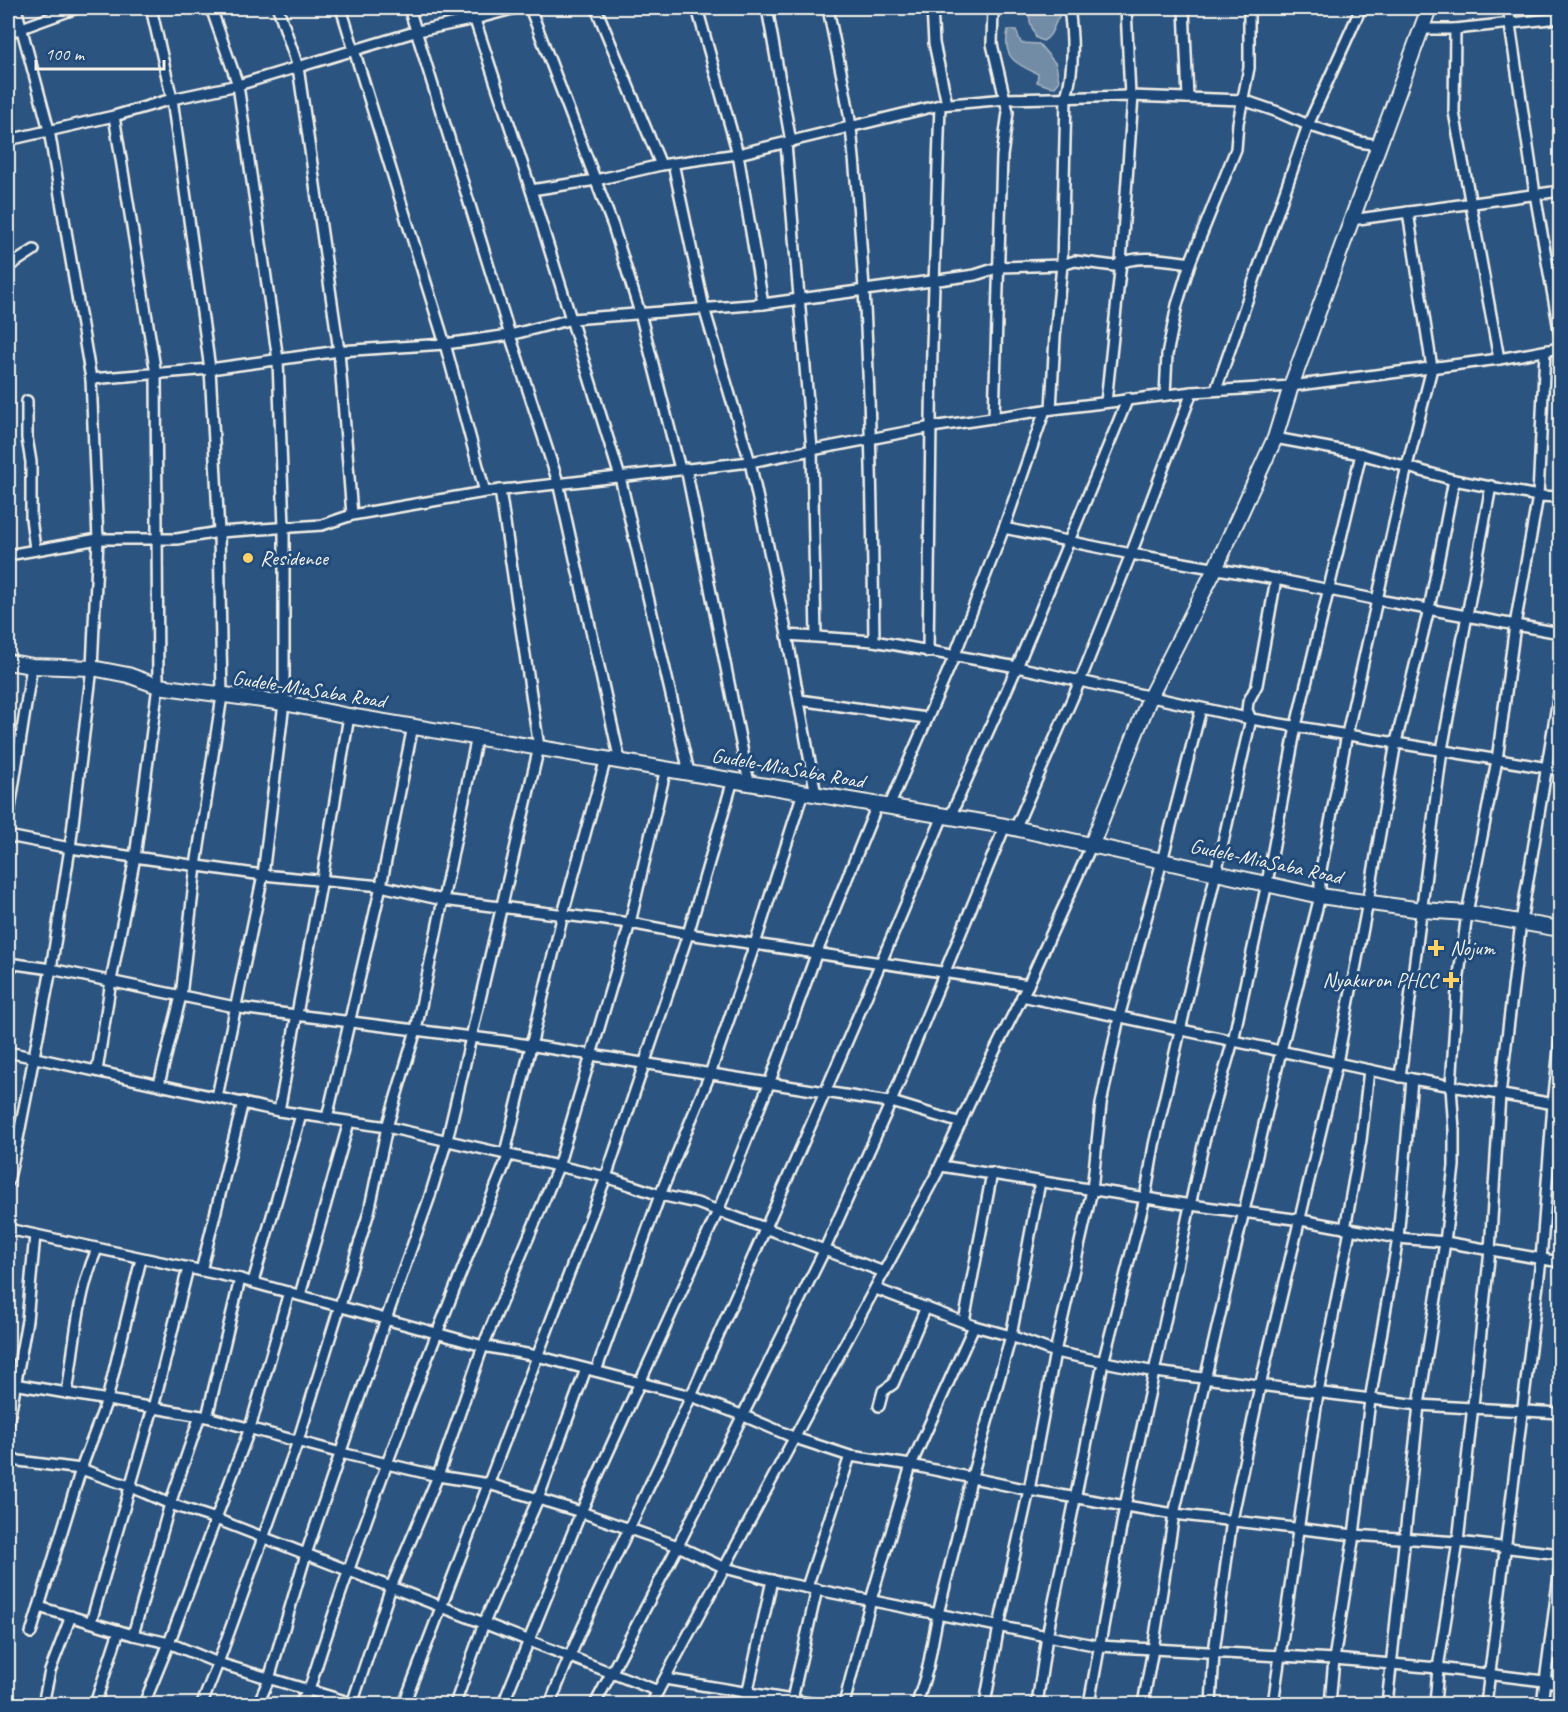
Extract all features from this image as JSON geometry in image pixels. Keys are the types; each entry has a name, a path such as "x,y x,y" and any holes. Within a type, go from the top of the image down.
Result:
{"main road":[{"path":"1092,844 1150,697 1215,569 1275,438 1291,386 1429,8"},
{"name":"Gudele-MiaSaba Road","path":"8,662 32,666 92,668 128,675 158,686 284,703 349,716 946,816 1092,844 1320,896 1422,910 1467,913 1560,929"}],"street":[{"path":"8,1182 51,969 70,848 92,668 98,539 91,379 49,130 16,8"},
{"path":"8,33 77,8"},
{"path":"151,8 172,99 210,369 219,532 222,696 196,866 181,996 159,1084"},
{"path":"211,8 238,85 278,360 285,528 284,703 263,875 217,1097"},
{"path":"279,8 298,67 339,351 352,515"},
{"path":"341,8 446,344 485,492"},
{"path":"299,1704 309,1690 348,1570 436,1333 507,1154 563,914 613,760 558,482 409,8"},
{"path":"471,8 531,190 620,477 689,772"},
{"path":"8,140 238,85 418,32 516,8"},
{"path":"530,8 613,226 640,313 683,469 749,783"},
{"path":"596,8 661,165"},
{"path":"697,8 738,154 763,304"},
{"path":"767,8 788,143 812,449 816,636"},
{"path":"828,8 851,126 864,291 874,641"},
{"path":"928,652 936,279 944,105 934,43 932,8"},
{"path":"993,8 993,44 1008,111 1002,156 994,418"},
{"path":"503,1704 581,1512 718,1211 769,1084 817,952 954,657 1048,410 1062,265 1066,97 1070,82 1072,52 1069,8"},
{"path":"1106,402 1121,262 1131,96 1126,8"},
{"path":"1184,8 1188,98"},
{"path":"1165,395 1167,355 1190,263 1236,149 1238,123 1249,68 1249,8"},
{"path":"1216,390 1308,125 1361,8"},
{"path":"1509,8 1535,194 1560,335"},
{"path":"1422,29 1510,25 1560,18"},
{"path":"1455,29 1454,112 1499,359"},
{"path":"531,190 596,180 661,165 738,154 944,105 1005,99 1131,96 1243,100 1308,125 1360,142 1378,145"},
{"path":"97,1071 111,981 135,857 158,686 156,374 114,116"},
{"path":"596,1371 660,1194 710,1074 809,794 799,700 750,462 704,308 673,163"},
{"path":"1351,220 1560,190"},
{"path":"1143,1704 1174,1514 1281,1051 1320,896 1320,874 1347,734 1407,466 1432,368 1408,212"},
{"path":"8,267 34,250"},
{"path":"91,379 210,369 339,351 446,344 510,335 572,320 763,304 975,275 1000,267 1062,265 1075,261 1115,266 1121,262 1155,258 1190,263"},
{"path":"8,555 98,539 177,540 219,532 322,525 352,515 485,492 750,462 932,428 1128,398 1291,386 1499,359 1560,348"},
{"path":"1387,1704 1419,1405 1454,1166 1454,1130 1450,1087 1457,991 1467,913 1497,760 1515,625 1538,496 1545,352"},
{"path":"595,1704 744,1416 824,1251 891,1102 945,972 1080,681 1192,392"},
{"path":"550,1704 628,1528 691,1396 946,816 1017,667 1128,398"},
{"path":"27,401 27,438 31,462 31,518 35,549"},
{"path":"1275,438 1361,454 1454,480 1538,496 1560,497"},
{"path":"1089,1704 1125,1506 1204,1141 1233,1041 1268,883 1296,726 1361,454"},
{"path":"1210,1704 1214,1652 1232,1520 1260,1386 1337,1063 1396,742 1429,609 1454,480"},
{"path":"1400,1077 1442,750 1491,486"},
{"path":"258,1704 269,1678 306,1554 429,1199 447,1140 473,1037 500,908 539,747 500,490"},
{"path":"1004,528 1131,554 1560,633"},
{"path":"1036,1704 1047,1636 1103,1362 1145,1198 1154,1145 1251,720 1247,710 1248,702 1257,685 1276,579"},
{"path":"787,635 874,641 1017,667 1251,720 1560,770"},
{"path":"8,821 32,666"},
{"path":"1435,1704 1438,1668 1458,1542 1490,1250 1500,1095 1521,922 1560,687"},
{"path":"799,700 926,718"},
{"path":"985,1704 1055,1352 1092,1190 1101,1104 1119,1017 1201,709"},
{"path":"279,1111 298,1015 349,716"},
{"path":"327,1119 381,886 413,726"},
{"path":"202,1704 298,1441 369,1212 387,1127 416,1030 477,736"},
{"path":"39,1607 133,1635 169,1643 218,1663 353,1704 391,1587 438,1476 483,1346 558,1167 630,923 666,768"},
{"path":"404,1704 606,1177 688,934 734,780"},
{"path":"8,836 70,848 263,875 381,886 443,900 630,923 688,934 1028,985"},
{"path":"651,1704 941,1166 1028,985 1092,844"},
{"path":"8,963 51,969 236,1007 531,1045 891,1102 961,1123"},
{"path":"1022,996 1369,1071 1557,1104"},
{"path":"1486,1704 1524,1412 1541,1260 1557,1104 1560,1040"},
{"path":"8,1052 279,1111 387,1127 606,1177 697,1203 884,1272"},
{"path":"1273,1704 1318,1393 1361,1140 1369,1071"},
{"path":"1330,1704 1334,1659 1354,1535 1370,1400 1398,1238 1413,1079"},
{"path":"201,1271 243,1102"},
{"path":"254,1282 301,1115"},
{"path":"300,1295 349,1122"},
{"path":"941,1166 1300,1220 1398,1238 1444,1242 1560,1262"},
{"path":"964,1322 992,1173"},
{"path":"917,1704 928,1667 938,1614 972,1476 1011,1336 1040,1182"},
{"path":"8,1229 254,1282 483,1346 537,1356 691,1396 795,1438 850,1456 911,1464 1029,1490 1174,1514 1354,1535 1405,1537 1560,1554"},
{"path":"8,1426 11,1384 27,1320 35,1235"},
{"path":"67,1393 77,1314 87,1272 97,1249"},
{"path":"31,1633 81,1469 106,1400 141,1259"},
{"path":"91,1622 153,1408 188,1268"},
{"path":"133,1635 170,1504 204,1417 240,1279"},
{"path":"876,1289 974,1326 1055,1352 1155,1372 1419,1405 1472,1410 1560,1413"},
{"path":"144,1704 250,1428 289,1292"},
{"path":"879,1406 883,1391 893,1384 926,1307"},
{"path":"844,1704 871,1600 911,1464 974,1326"},
{"path":"455,1704 484,1623 538,1499 586,1369"},
{"path":"11,1384 204,1417 438,1476 489,1484 628,1528 678,1546 725,1568 772,1580 1047,1636 1099,1646 1334,1659 1438,1668 1560,1683"},
{"path":"8,1456 19,1461 81,1469 129,1486 170,1504 216,1519 658,1691"},
{"path":"791,1702 812,1588 850,1456"},
{"path":"1542,1704 1560,1567"},
{"path":"745,1704 772,1580"},
{"path":"43,1704 50,1671 71,1616"},
{"path":"95,1704 119,1631"},
{"path":"665,1679 791,1702 816,1704"}],"water":[{"path":"1028,8 1060,8 1063,11 1050,35 1043,41 1036,38"},
{"path":"1008,30 1016,30 1021,43 1039,44 1056,64 1059,82 1055,87 1037,82 1038,74 1023,67 1012,58 1007,47"}],"place":[{"name":"Residence","path":"248,558"},
{"name":"Nojum","path":"1436,948"},
{"name":"Nyakuron PHCC","path":"1451,980"}]}
